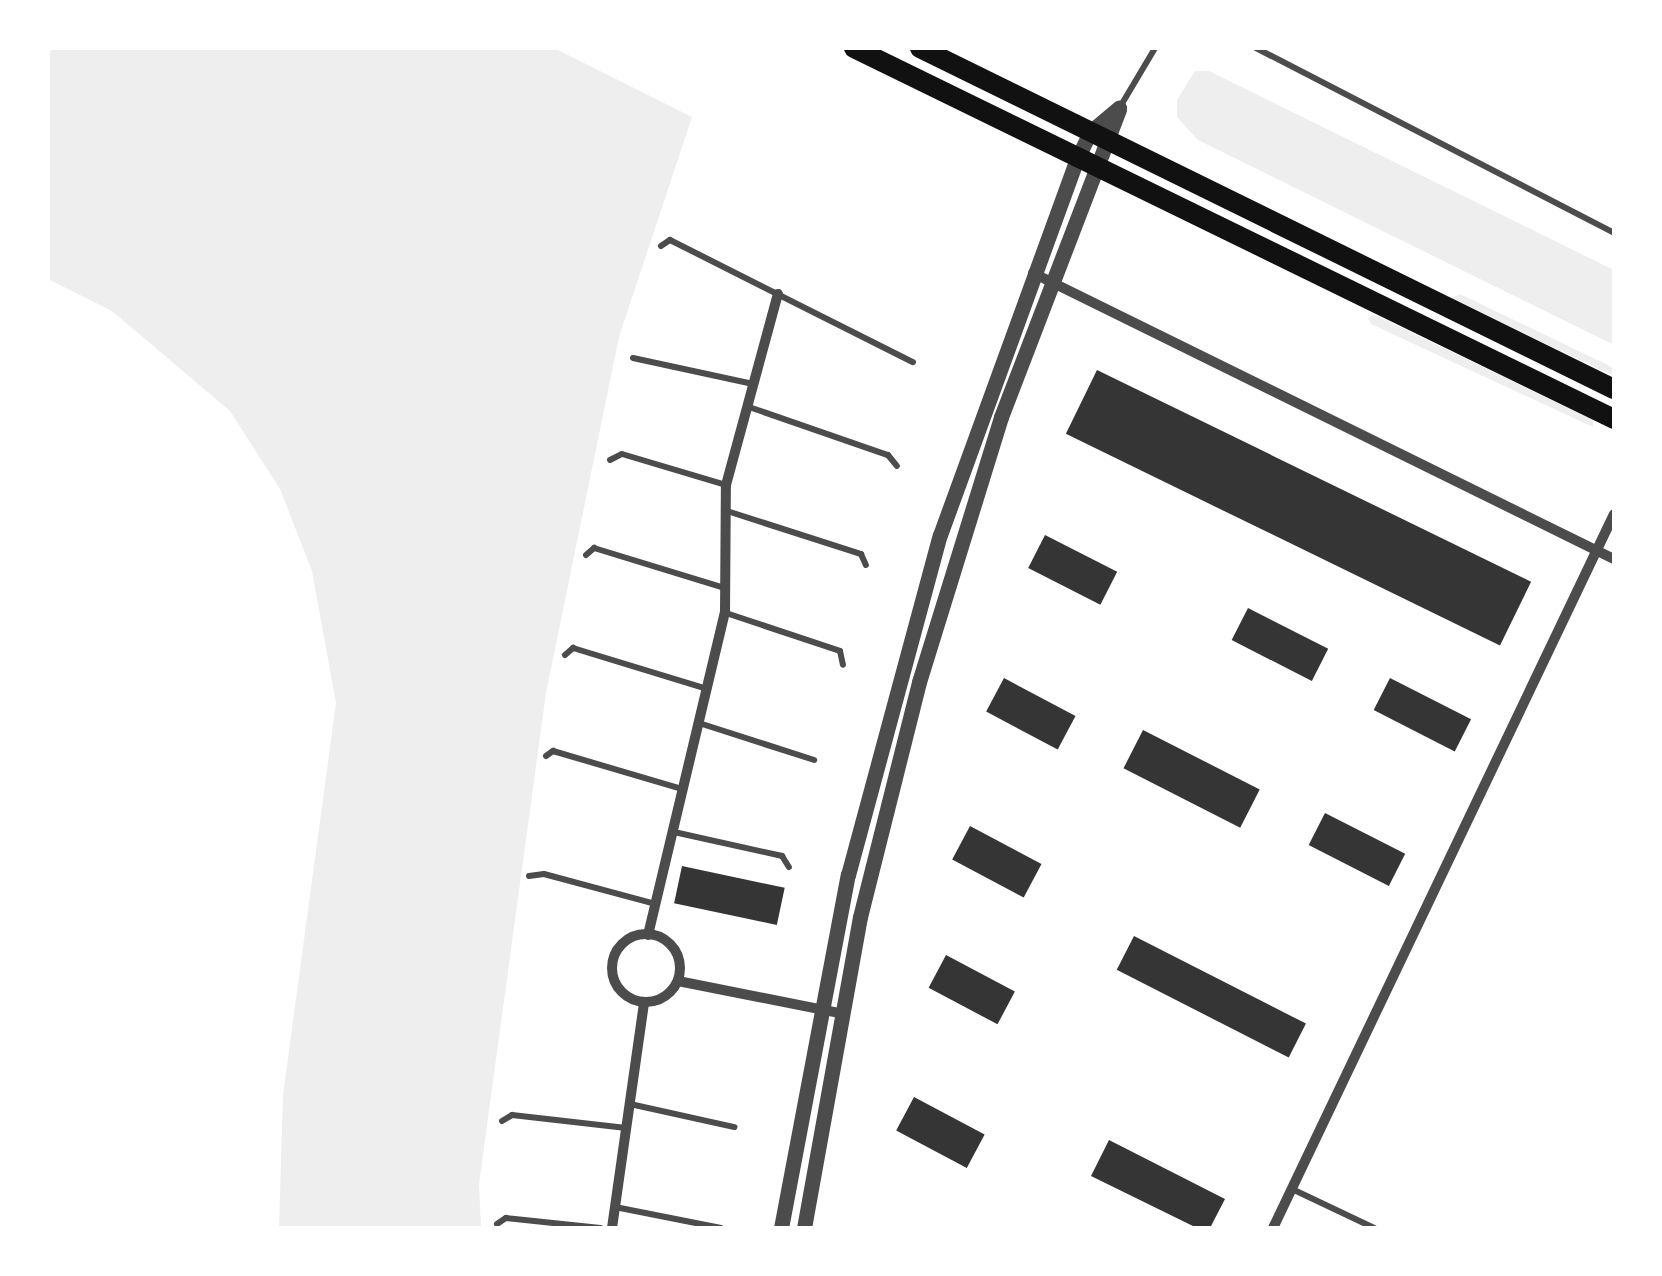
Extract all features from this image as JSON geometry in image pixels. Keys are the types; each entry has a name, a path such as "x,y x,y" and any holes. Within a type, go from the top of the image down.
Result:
{"main road":[{"path":"854,48 1614,419"},
{"path":"920,48 1614,389"}],"street":[{"path":"781,1228 819,1008 889,708 960,470 1078,159 1090,132 1119,108"},
{"path":"804,1228 840,1013 877,842 942,598 1052,281 1100,170 1119,108"},
{"path":"1032,272 1614,560"},
{"path":"648,934 725,613 726,486 778,294"},
{"path":"1273,1228 1614,514"},
{"path":"648,934 675,951 678,982 664,997 644,1002 624,994 612,966 620,946 648,934"},
{"path":"678,982 840,1013"},
{"path":"612,1228 644,1002"}],"lane":[{"path":"1119,108 1154,48"},
{"path":"1256,48 1614,234"},
{"path":"661,246 670,240 913,362"},
{"path":"633,358 754,384"},
{"path":"748,406 888,455 898,466"},
{"path":"610,460 622,454 726,486"},
{"path":"726,511 862,554 866,565"},
{"path":"586,554 594,548 725,588"},
{"path":"725,613 840,651 843,664"},
{"path":"565,654 573,648 707,689"},
{"path":"699,723 808,753 814,760"},
{"path":"546,756 553,752 683,789"},
{"path":"673,832 782,856 789,867"},
{"path":"529,876 544,874 656,904"},
{"path":"630,1104 734,1128"},
{"path":"502,1121 512,1114 626,1128"},
{"path":"1292,1189 1374,1228"},
{"path":"615,1207 722,1228"},
{"path":"497,1224 506,1218 600,1228"}],"shaded area":[{"path":"48,48 554,48 692,117 619,337 546,693 479,1184 481,1228 279,1228 283,1095 336,703 312,571 280,489 230,411 112,311 48,279"},
{"path":"1195,71 1209,71 1614,270 1614,345 1198,140 1177,117 1177,100"},
{"path":"1460,294 1614,368 1614,376 1451,299"},
{"path":"1375,315 1593,420 1593,427 1371,324 1368,317"}],"building":[{"path":"1097,370 1531,582 1500,646 1066,434"},
{"path":"1045,535 1117,572 1100,605 1028,568"},
{"path":"1248,608 1328,649 1312,681 1232,640"},
{"path":"1004,678 1076,716 1058,750 986,712"},
{"path":"1390,678 1471,719 1455,751 1374,710"},
{"path":"1143,730 1260,789 1240,828 1123,768"},
{"path":"1325,813 1405,854 1389,886 1309,845"},
{"path":"970,826 1042,864 1024,898 952,860"},
{"path":"682,866 785,888 777,925 674,903"},
{"path":"1134,936 1306,1024 1289,1057 1117,970"},
{"path":"946,955 1015,992 997,1024 929,988"},
{"path":"914,1097 985,1135 967,1168 896,1131"},
{"path":"1109,1140 1225,1199 1210,1228 1197,1228 1091,1176"}]}
